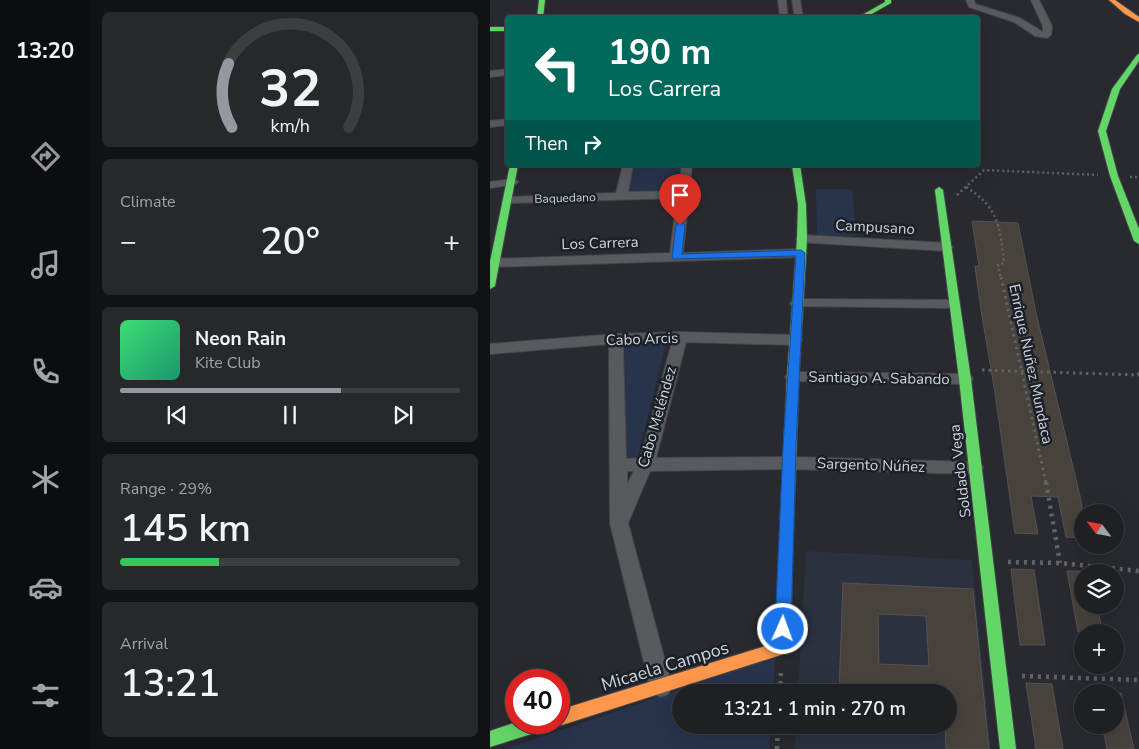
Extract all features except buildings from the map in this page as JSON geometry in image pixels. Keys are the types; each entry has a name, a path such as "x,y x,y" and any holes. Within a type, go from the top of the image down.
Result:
{"street":[{"path":"540,15 542,0"},
{"path":"782,0 784,15"},
{"path":"796,0 798,15"},
{"path":"868,15 888,3 888,0"},
{"path":"970,0 972,5 1018,21 1036,34 1047,35 1049,30 1047,23 1036,6 1035,0"},
{"path":"1112,0 1127,13 1139,20"},
{"path":"1127,13 1139,32"},
{"path":"490,30 505,29"},
{"path":"1139,56 1116,89 1102,131 1114,176 1139,241"},
{"path":"490,74 505,72"},
{"path":"490,124 505,122"},
{"path":"490,286 492,262 509,200 514,167"},
{"path":"621,196 628,167"},
{"path":"676,257 687,167"},
{"path":"789,463 801,246 802,205 796,167"},
{"path":"490,185 512,182"},
{"name":"Soldado Vega","path":"939,190 964,374 1008,749"},
{"name":"Baquedano","path":"509,200 684,194"},
{"name":"Campusano","path":"801,246 947,247"},
{"name":"Los Carrera","path":"492,262 676,257 801,246"},
{"path":"797,303 953,304"},
{"name":"Cabo Arcis","path":"490,349 616,339 680,337 795,340"},
{"name":"Cabo Meléndez","path":"619,523 650,453 680,337"},
{"name":"Cabo Meléndez","path":"616,339 619,523 661,687"},
{"name":"Santiago A. Sabando","path":"793,377 964,374"},
{"name":"Sargento Núñez","path":"617,465 645,463 789,463 975,468"},
{"name":"Micaela Campos","path":"570,715 782,648 789,463"},
{"path":"490,739 506,734"}],"path":[{"path":"942,209 984,170 1139,177"},
{"name":"Enrique Nuñez Mundaca","path":"966,187 984,198 990,205 1001,237 1004,263 998,265 1022,372 1060,563"},
{"path":"964,374 1022,372 1138,375 1139,372"},
{"path":"986,561 1060,563 1139,571"},
{"path":"999,676 1139,680"},
{"path":"777,749 778,734"}],"shaded area":[{"path":"633,167 683,167 681,190 628,191"},
{"path":"816,189 852,189 856,236 817,236"},
{"path":"666,343 638,456 624,459 625,346"},
{"path":"806,551 972,560 991,749 795,749 796,734 957,734 957,684 798,684"},
{"path":"775,657 773,684 696,684"},
{"path":"672,692 672,734 770,734 769,749 506,749 550,734 570,734 570,727"}],"traffic: fast":[{"path":"540,15 542,0"},
{"path":"866,15 888,3 888,0"},
{"path":"490,29 505,29"},
{"path":"1139,56 1116,89 1102,131 1114,176 1139,241"},
{"path":"490,286 514,167"},
{"path":"786,546 793,377 802,239 802,205 796,167"},
{"path":"939,190 965,379 1008,749"},
{"path":"490,739 506,734"}],"traffic: slow":[{"path":"1112,0 1127,13 1139,20"},
{"path":"570,715 782,648 786,546"}],"route":[{"path":"680,225 676,257 801,253 795,340 783,629"}]}
